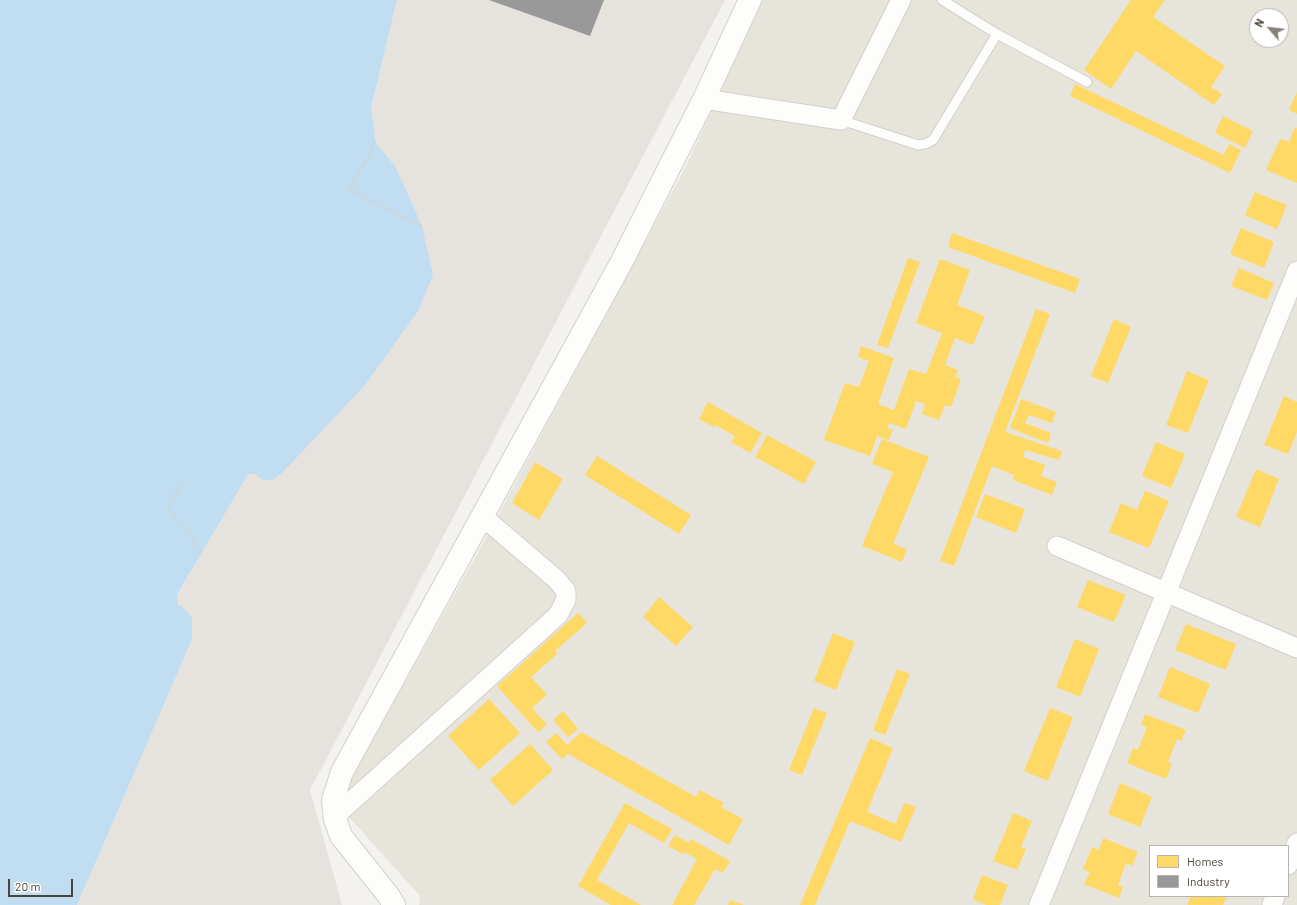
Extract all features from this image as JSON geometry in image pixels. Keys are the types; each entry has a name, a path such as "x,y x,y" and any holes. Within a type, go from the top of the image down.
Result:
{"street":[{"path":"394,905 388,895 342,836 334,817 333,800 342,772 621,263 704,99 750,0"},
{"path":"704,99 841,120 901,0"},
{"path":"1039,905 1297,271"},
{"path":"334,817 558,615 566,600 566,591 557,580 482,516"},
{"path":"1057,546 1166,591 1297,648"},
{"path":"1289,863 1297,843"}],"lane":[{"path":"942,0 997,34 1087,82"},
{"path":"841,120 918,145 925,144 932,140 997,34"}],"path":[{"path":"376,143 349,189 422,226"},
{"path":"183,482 167,505 202,553"}],"shaded area":[{"path":"397,0 725,0 310,790 342,905 77,905 191,639 178,605 177,596 243,481 248,474 255,474 395,166 376,143 371,108"},
{"path":"763,0 1297,0 1297,905 419,905 420,896 347,815 348,787 359,764 476,556 685,168"}],"water":[{"path":"0,0 397,0 371,108 376,143 395,166 422,226 433,275 418,311 365,385 282,473 272,480 263,480 255,474 248,474 177,595 178,605 184,608 192,618 192,639 77,905 0,905"}],"building: Homes":[{"path":"1131,0 1165,0 1153,17 1225,66 1211,87 1222,94 1214,105 1136,51 1111,89 1084,70"},
{"path":"1075,84 1224,155 1229,144 1241,150 1230,173 1070,96"},
{"path":"1297,92 1297,114 1289,110"},
{"path":"1223,116 1253,131 1245,148 1215,133"},
{"path":"1295,127 1297,128 1297,183 1266,170 1280,139 1289,142"},
{"path":"1255,192 1287,205 1277,229 1245,215"},
{"path":"1241,228 1274,242 1264,268 1230,254"},
{"path":"952,233 1080,279 1075,293 948,247"},
{"path":"908,258 920,262 888,348 877,345"},
{"path":"940,259 970,270 957,305 985,316 973,345 955,338 945,365 958,370 955,377 961,379 951,407 945,405 939,420 922,414 925,404 916,401 906,429 889,423 887,428 893,430 889,440 877,436 870,456 824,440 845,383 859,387 869,361 858,357 861,346 894,358 878,404 894,410 909,369 926,374 942,333 916,323"},
{"path":"1239,268 1274,283 1267,300 1231,286"},
{"path":"1036,309 1050,314 1005,432 1062,451 1059,460 1025,450 1023,457 1045,465 1041,476 1057,482 1052,495 1013,480 1014,475 992,466 954,566 940,561"},
{"path":"1114,319 1131,327 1108,383 1091,376"},
{"path":"1187,371 1209,380 1188,433 1166,425"},
{"path":"1284,396 1297,402 1297,432 1288,454 1264,445"},
{"path":"1021,399 1056,412 1052,423 1029,415 1025,423 1051,433 1048,443 1010,428"},
{"path":"708,402 762,433 750,453 731,442 735,436 715,425 714,427 699,419"},
{"path":"767,435 816,462 804,484 755,457"},
{"path":"882,439 929,457 893,544 907,549 902,562 862,546 893,472 872,464"},
{"path":"1156,442 1185,454 1171,488 1142,476"},
{"path":"597,456 691,515 679,534 585,475"},
{"path":"535,462 563,479 539,520 512,503"},
{"path":"1256,469 1279,479 1260,527 1236,517"},
{"path":"1145,491 1169,501 1149,548 1109,532 1121,503 1137,510"},
{"path":"985,494 1025,509 1016,533 976,517"},
{"path":"1088,580 1126,595 1114,622 1077,607"},
{"path":"659,597 693,627 676,646 643,617"},
{"path":"578,613 587,623 555,651 557,654 531,677 547,695 532,708 547,725 538,732 497,686"},
{"path":"1186,624 1236,644 1226,670 1175,650"},
{"path":"833,633 855,642 836,690 814,681"},
{"path":"1075,639 1099,649 1080,697 1056,687"},
{"path":"1170,667 1210,684 1198,713 1158,697"},
{"path":"897,669 910,674 885,735 873,730"},
{"path":"489,699 520,733 479,770 448,736"},
{"path":"814,708 827,713 802,775 789,770"},
{"path":"1050,708 1073,717 1048,781 1024,771"},
{"path":"563,711 578,729 568,737 553,720"},
{"path":"1145,714 1186,730 1181,741 1177,739 1168,762 1172,764 1166,779 1127,763 1133,748 1138,750 1147,727 1141,725"},
{"path":"581,732 696,797 700,790 724,803 721,807 743,819 729,845 568,754 562,759 546,742 556,733 567,745"},
{"path":"870,738 893,748 867,812 896,824 904,803 916,807 901,842 850,821 815,905 800,905"},
{"path":"530,744 553,770 513,806 490,780"},
{"path":"1120,783 1152,797 1140,827 1108,814"},
{"path":"625,803 672,829 664,843 629,823 597,880 641,905 611,905 578,886"},
{"path":"1013,813 1032,821 1021,847 1026,849 1017,870 993,861"},
{"path":"675,835 689,843 691,839 730,861 723,873 715,869 694,905 672,905 697,859 668,846"},
{"path":"1103,838 1138,852 1132,866 1126,863 1118,885 1123,887 1119,898 1084,884 1090,872 1083,869 1092,847 1099,850"},
{"path":"982,875 1008,885 1000,905 986,905 973,899"},
{"path":"1191,897 1227,897 1223,905 1187,905"},
{"path":"730,900 744,905 728,905"}],"building: Industry":[{"path":"489,0 604,0 590,36"}]}
